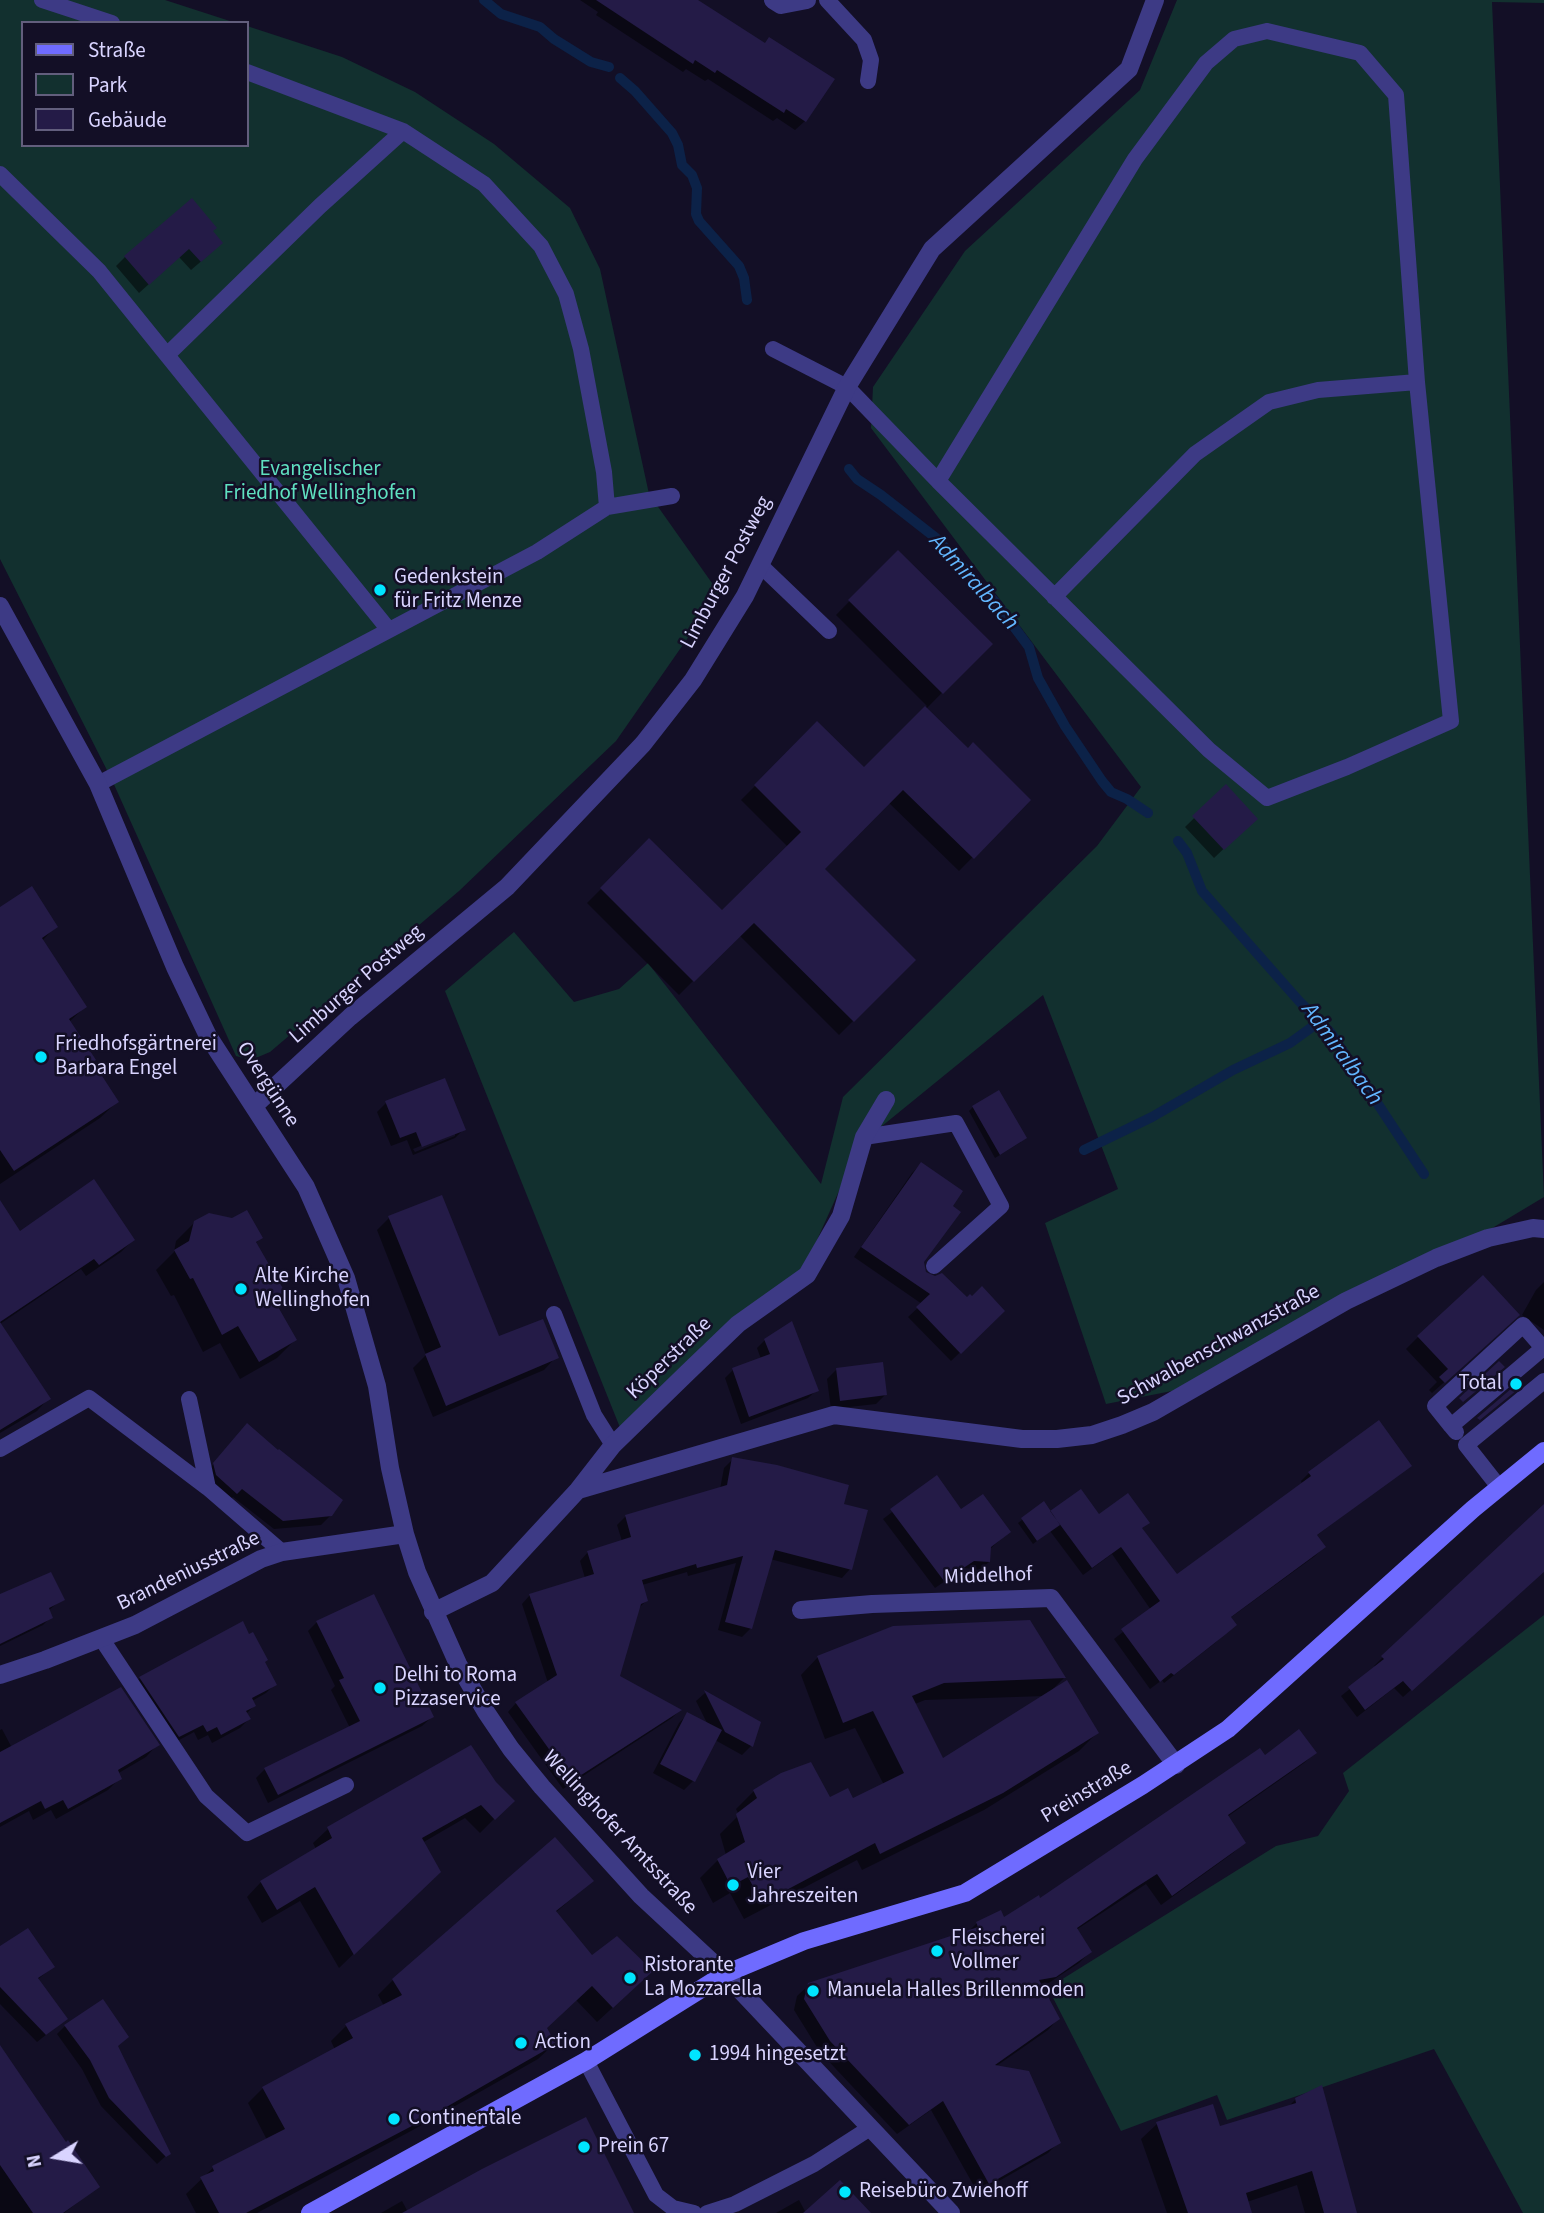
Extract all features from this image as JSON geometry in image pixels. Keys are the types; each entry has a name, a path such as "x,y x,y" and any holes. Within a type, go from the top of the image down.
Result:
{"street":[{"path":"773,0 781,5 807,0"},
{"name":"Limburger Postweg","path":"254,1106 350,1017 507,887 643,744 693,680 745,596 847,387 932,249 1129,69 1155,0"},
{"name":"Overgünne","path":"0,606 98,784 175,967 208,1037 306,1187 346,1278 377,1386 390,1468 405,1534 433,1612"},
{"name":"Köperstraße","path":"433,1612 492,1583 579,1490 613,1445 738,1324 807,1275 842,1216 864,1137 886,1100"},
{"name":"Schwalbenschwanzstraße","path":"579,1490 834,1415 1022,1439 1057,1439 1122,1426 1153,1412 1346,1301 1436,1258 1488,1238 1533,1228 1544,1229"},
{"name":"Preinstraße","path":"310,2213 586,2061 725,1974 804,1941 965,1893 1176,1765 1247,1713 1544,1451"},
{"name":"Brandeniusstraße","path":"0,1675 135,1625 261,1559 282,1552 405,1534"},
{"name":"Middelhof","path":"801,1610 872,1604 1051,1598 1176,1765"},
{"name":"Wellinghofer Amtsstraße","path":"433,1612 458,1664 511,1749 641,1896 725,1974 951,2213"}],"lane":[{"path":"42,0 106,21"},
{"path":"827,0 864,40 871,61 868,81"},
{"path":"773,349 847,387 938,481 1209,750 1267,797 1347,768 1451,722 1417,382 1396,95 1360,53 1267,32 1234,39 1206,63 1135,159 938,481"},
{"path":"248,72 404,131 484,184 541,246 566,294 581,349 601,458 607,508"},
{"path":"168,354 320,206 404,131"},
{"path":"0,174 99,271 389,629"},
{"path":"1054,597 1195,454 1269,402 1318,390 1417,382"},
{"path":"98,784 537,552 607,508 672,496"},
{"path":"760,565 829,631"},
{"path":"864,1137 956,1123 1001,1206 934,1266"},
{"path":"554,1314 594,1415 613,1445"},
{"path":"1451,1426 1543,1349 1522,1325 1435,1406 1499,1488"},
{"path":"1466,1445 1544,1381"},
{"path":"0,1449 89,1398 208,1488 282,1552"},
{"path":"188,1399 208,1488"},
{"path":"101,1638 206,1796 247,1833 346,1786"},
{"path":"586,2061 656,2195 673,2208 694,2213"},
{"path":"707,2213 735,2204 814,2164 870,2128"}],"green space":[{"name":"Evangelischer Friedhof Wellinghofen","path":"0,0 165,0 230,21 21,21 21,147 248,147 248,26 342,57 415,92 494,144 570,208 600,269 649,494 719,593 616,741 459,891 270,1052 251,1060 236,1056 112,780 0,559"},
{"path":"1177,0 1544,0 1544,3 1492,2 1544,1197 1464,1245 1177,1390 1106,1404 1045,1223 1118,1189 1043,995 860,1144 804,1269 623,1435 445,991 514,932 574,1002 619,989 648,963 821,1184 843,1097 1097,846 1141,787 871,428 873,387 965,251 1140,90"},
{"path":"1544,1615 1544,2213 1523,2213 1434,2049 1227,2120 1217,2095 1121,2131 1048,1988 1276,1846 1318,1836 1349,1791 1343,1773"}],"building":[{"path":"596,0 698,0 765,43 769,37 835,79 806,122 786,109 784,113 717,70 715,73 695,60 693,64"},
{"path":"192,198 217,228 213,231 223,243 201,262 189,249 149,285 124,256"},
{"path":"898,550 993,644 943,694 848,600"},
{"path":"925,706 968,748 973,742 1031,800 974,859 903,790 825,869 916,960 854,1022 754,923 694,982 600,888 649,838 722,910 801,832 754,785 817,721 864,767"},
{"path":"1226,784 1258,819 1224,850 1192,816"},
{"path":"32,886 58,927 42,938 87,1007 69,1019 119,1102 14,1171 0,1150 0,907"},
{"path":"445,1078 466,1130 422,1147 416,1132 400,1138 385,1101"},
{"path":"999,1090 1027,1138 1000,1155 972,1106"},
{"path":"921,1162 963,1191 953,1206 961,1212 924,1262 926,1272 935,1276 942,1273 967,1297 970,1294 972,1296 982,1286 1005,1311 961,1354 916,1307 930,1294 861,1247"},
{"path":"94,1179 135,1240 99,1265 94,1259 0,1322 0,1200 20,1231"},
{"path":"442,1195 499,1336 543,1319 559,1358 446,1406 425,1354 441,1347 388,1216"},
{"name":"Alte Kirche Wellinghofen","path":"247,1210 263,1238 256,1242 289,1299 277,1305 297,1340 259,1362 238,1326 222,1335 193,1278 190,1279 174,1250 189,1241 194,1221 209,1213 232,1218"},
{"path":"1483,1275 1520,1315 1445,1383 1439,1377 1448,1369 1417,1336"},
{"path":"792,1321 819,1391 749,1417 732,1368 770,1354 764,1339"},
{"path":"0,1322 51,1399 0,1430"},
{"path":"1499,1361 1505,1367 1463,1402 1459,1398"},
{"path":"883,1362 887,1395 840,1401 836,1368"},
{"path":"1519,1382 1522,1386 1480,1420 1477,1418"},
{"path":"1379,1420 1412,1466 1317,1535 1326,1547 1231,1617 1237,1625 1174,1675 1171,1673 1160,1682 1121,1629 1160,1601 1121,1547 1092,1568 1050,1511 1081,1489 1099,1514 1128,1493 1150,1523 1142,1528 1177,1574 1311,1476 1308,1472"},
{"path":"247,1423 343,1500 332,1516 283,1521 242,1489 237,1494 216,1475 213,1463"},
{"path":"732,1457 777,1465 849,1485 844,1504 868,1510 852,1570 775,1550 752,1629 725,1622 743,1556 697,1568 696,1564 642,1580 648,1601 641,1604 620,1676 682,1710 572,1781 515,1702 557,1675 529,1594 594,1574 587,1551 631,1537 625,1515 727,1485"},
{"path":"937,1475 961,1509 983,1494 1011,1532 991,1547 990,1562 974,1561 944,1581 890,1509"},
{"path":"1044,1501 1060,1525 1037,1541 1021,1518"},
{"path":"1544,1504 1544,1572 1412,1691 1403,1681 1365,1710 1348,1687 1384,1659 1381,1656"},
{"path":"51,1572 65,1600 49,1608 53,1618 0,1644 0,1594"},
{"path":"374,1594 434,1717 278,1795 264,1768 360,1721 339,1680 344,1678 316,1621"},
{"path":"1030,1620 1066,1678 944,1683 912,1696 943,1758 1067,1680 1099,1733 1003,1793 880,1854 875,1843 762,1903 748,1877 731,1886 717,1859 745,1842 736,1814 757,1798 753,1790 781,1773 811,1762 830,1797 848,1788 853,1798 904,1773 873,1711 843,1723 817,1656 893,1626"},
{"path":"243,1621 249,1634 253,1632 268,1660 265,1662 277,1685 252,1698 256,1706 246,1711 251,1719 221,1735 217,1727 207,1732 203,1725 179,1737 139,1677"},
{"path":"121,1687 160,1745 118,1770 122,1779 68,1809 63,1800 45,1809 41,1801 0,1823 0,1752"},
{"path":"704,1690 761,1722 753,1747 725,1732"},
{"path":"687,1712 722,1730 695,1782 660,1764"},
{"path":"1299,1729 1317,1753 1228,1815 1246,1843 1172,1896 1157,1874 1135,1888 1077,1928 1092,1952 1056,1977 1039,1980 1060,2019 995,2065 1029,2071 1061,2143 989,2184 943,2101 909,2125 830,2041 804,1999 808,1983 978,1927 976,1922 1001,1910 1004,1917 1039,1895 1040,1898 1260,1748 1265,1755"},
{"path":"471,1745 496,1782 515,1801 495,1820 481,1805 422,1838 441,1872 354,1955 315,1887 277,1910 260,1881 332,1838 327,1827"},
{"path":"555,1837 594,1881 556,1911 592,1955 617,1936 653,1971 613,2008 592,1986 547,2028 556,2044 429,2117 246,2213 219,2213 200,2177 214,2171 212,2166 285,2129 262,2087 353,2038 345,2024 402,1995 392,1979"},
{"path":"28,1928 55,1967 38,1978 68,2019 46,2035 0,1987 0,1946"},
{"path":"103,1999 129,2037 118,2046 171,2154 166,2157 109,2098 90,2060 64,2025"},
{"path":"0,2045 100,2187 63,2213 33,2213 0,2165"},
{"path":"1322,2085 1357,2213 1324,2213 1312,2171 1246,2193 1252,2213 1188,2213 1156,2122 1213,2104 1220,2126 1296,2103 1295,2098"},
{"path":"586,2117 634,2213 402,2213 482,2169"},
{"path":"840,2180 871,2213 803,2213"}],"waterway":[{"name":"Admiralbach","path":"484,0 501,14 540,27 591,62 609,67"},
{"name":"Admiralbach","path":"620,78 672,133 678,145 682,165 692,175 697,188 696,214 699,221 739,266 744,278 747,300"},
{"name":"Admiralbach","path":"849,469 857,479 936,538 997,604 1029,647 1038,678 1065,726 1102,781 1111,792 1148,813"},
{"name":"Admiralbach","path":"1178,841 1187,853 1202,891 1299,1001 1331,1033 1424,1174"},
{"path":"1084,1150 1152,1117 1233,1070 1290,1043 1319,1022"}],"place":[{"name":"Gedenkstein für Fritz Menze","path":"380,590"},
{"name":"Friedhofsgärtnerei Barbara Engel","path":"41,1057"},
{"name":"Alte Kirche Wellinghofen","path":"241,1289"},
{"name":"Total","path":"1516,1384"},
{"name":"Delhi to Roma Pizzaservice","path":"380,1688"},
{"name":"Vier Jahreszeiten","path":"733,1885"},
{"name":"Fleischerei Vollmer","path":"937,1951"},
{"name":"Ristorante La Mozzarella","path":"630,1978"},
{"name":"Manuela Halles Brillenmoden","path":"813,1991"},
{"name":"Action","path":"521,2043"},
{"name":"1994 hingesetzt","path":"695,2055"},
{"name":"Continentale","path":"394,2119"},
{"name":"Prein 67","path":"584,2147"},
{"name":"Reisebüro Zwiehoff","path":"845,2192"}]}
